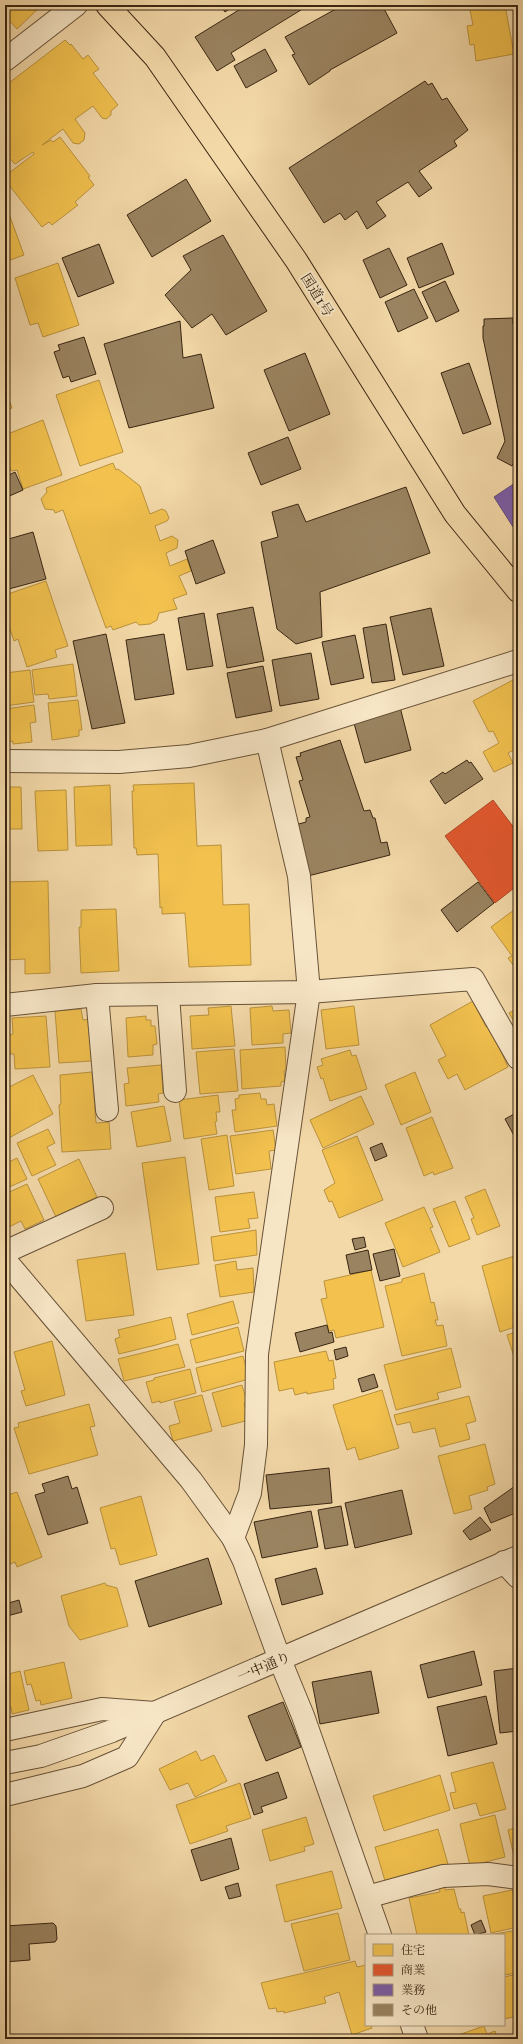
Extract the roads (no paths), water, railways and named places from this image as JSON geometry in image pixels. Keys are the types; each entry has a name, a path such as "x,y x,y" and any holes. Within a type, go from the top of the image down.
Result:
{"highway":[{"name":"国道1号","path":"107,5 155,57 296,260 455,514 518,591"}],"street":[{"path":"5,60 76,5"},
{"path":"5,761 119,762 189,756 268,740 518,661"},
{"path":"233,1538 250,1493 256,1445 257,1354 309,992 299,876 268,740"},
{"path":"5,1005 98,995 309,992 473,979 518,1058"},
{"path":"98,995 107,1110"},
{"path":"168,995 175,1092"},
{"path":"5,1252 102,1208"},
{"path":"5,1260 191,1480 233,1538 244,1561 280,1660 303,1716 380,1934"},
{"name":"一中通り","path":"5,1763 41,1756 112,1731 280,1660 514,1565"},
{"path":"5,1730 102,1709 155,1713 127,1757 83,1776 5,1795"},
{"path":"367,1897 442,1876 488,1874 518,1878"},
{"path":"412,2026 417,2039"}]}
